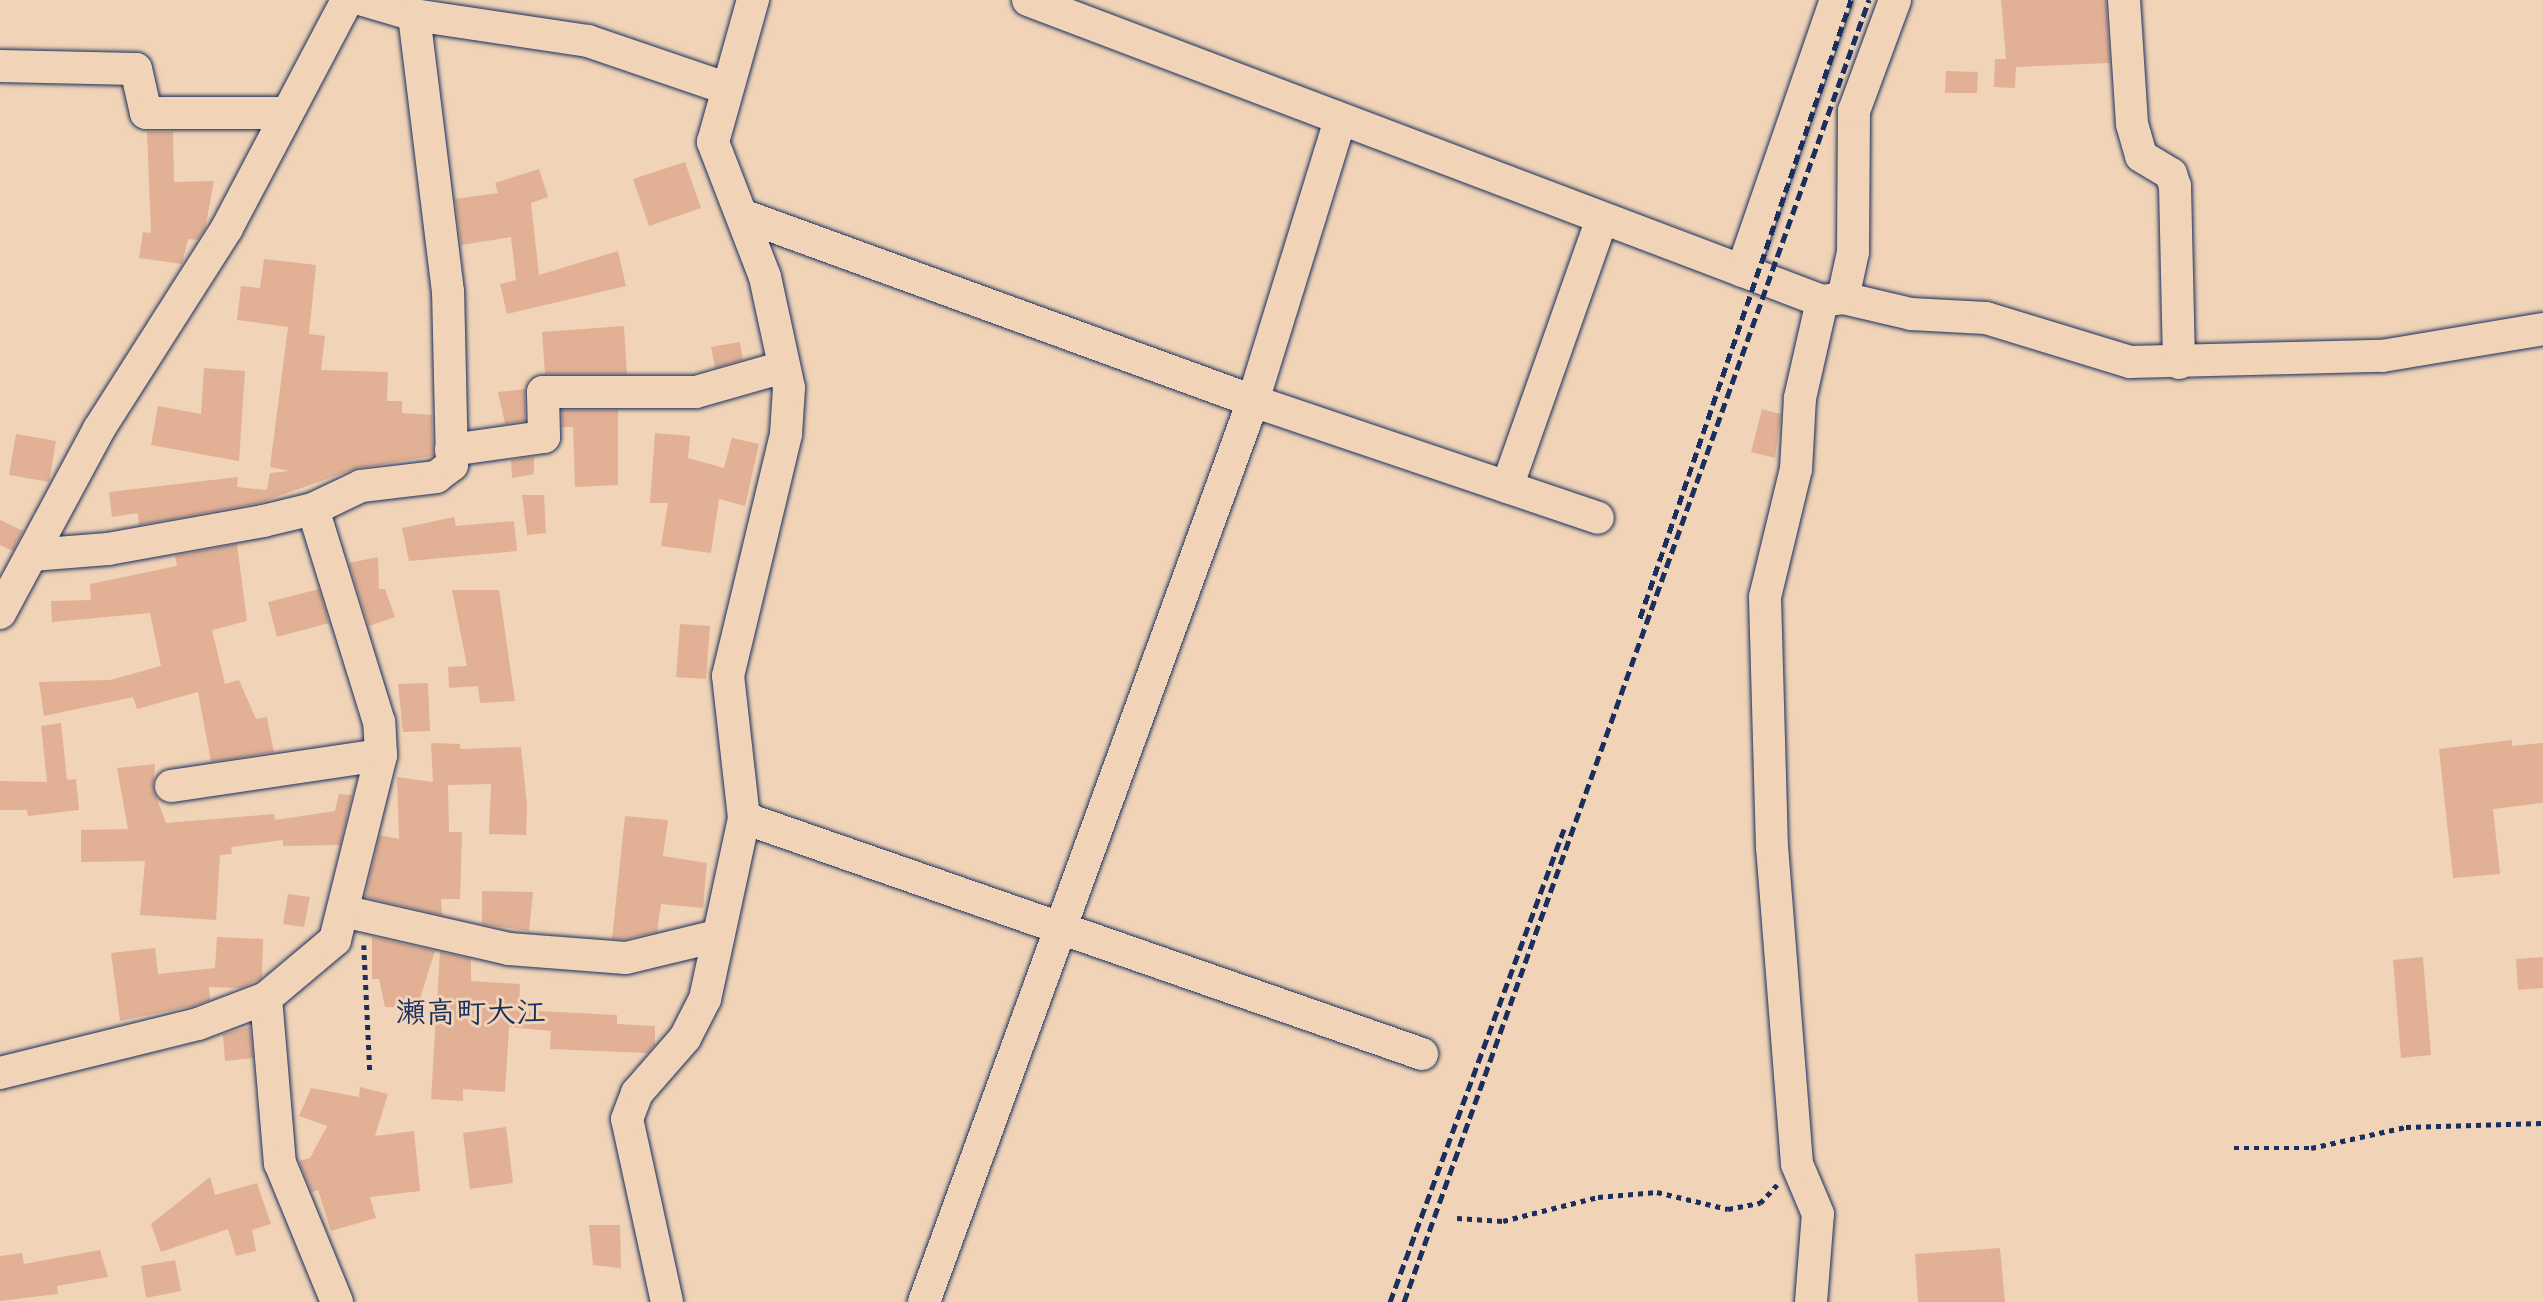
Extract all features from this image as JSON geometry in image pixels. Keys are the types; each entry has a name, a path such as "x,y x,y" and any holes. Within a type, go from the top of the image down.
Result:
{"street":[{"path":"0,613 18,563 99,429 227,228 285,113 347,0"},
{"path":"363,0 414,15 588,41 725,88"},
{"path":"667,1302 627,1119 637,1093 685,1038 705,999 744,818 728,676 786,434 784,367 765,277 713,142 725,88 754,0"},
{"path":"1028,0 1339,123 1742,271 1833,300 1911,314 1986,318 2109,358 2179,363 2382,356 2543,329"},
{"path":"1742,271 1836,0"},
{"path":"1811,1302 1818,1214 1797,1164 1772,848 1765,597 1796,469 1800,398 1833,300 1853,252 1854,111 1895,0"},
{"path":"2124,0 2132,124 2141,156 2171,174 2175,186 2179,363"},
{"path":"18,563 108,549 313,509 361,486 436,477 452,465 448,292 414,15"},
{"path":"0,66 136,69 146,113 285,113"},
{"path":"924,1302 1252,401 1339,123"},
{"path":"742,215 1252,401 1598,518"},
{"path":"1507,487 1602,219"},
{"path":"451,450 544,437 543,392 696,392 784,367"},
{"path":"0,1073 198,1024 266,998 335,940 353,913 381,755 379,722 313,509"},
{"path":"171,786 381,755"},
{"path":"744,818 1422,1054"},
{"path":"353,913 509,949 626,958 717,936"},
{"path":"266,998 280,1163 337,1302"}],"path":[{"path":"353,913 370,1073"},
{"path":"2234,1148 2311,1149 2406,1127 2543,1123"},
{"path":"1457,1218 1503,1222 1598,1197 1657,1192 1728,1209 1760,1203 1797,1164"}],"building":[{"path":"2001,0 2106,0 2110,63 2016,67 2015,88 1994,87 1995,59 2006,59"},
{"path":"1946,71 1978,72 1977,93 1945,93"},
{"path":"147,132 173,132 174,182 214,181 205,229 197,240 188,239 182,264 139,258 143,232 151,233"},
{"path":"685,162 701,208 649,226 633,179"},
{"path":"539,169 548,197 531,203 539,275 618,251 626,286 507,314 500,284 516,280 511,237 461,245 455,199 498,193 495,183"},
{"path":"264,259 316,265 309,334 325,336 321,370 388,372 387,401 402,401 402,413 432,415 433,456 358,468 259,503 139,525 138,513 112,517 109,492 238,477 237,487 267,490 270,473 289,471 270,467 288,327 237,320 241,286 260,288"},
{"path":"624,326 627,374 545,374 542,332"},
{"path":"740,342 743,360 715,368 711,347"},
{"path":"204,368 245,371 239,461 151,445 158,406 201,414"},
{"path":"525,389 525,421 505,424 498,392"},
{"path":"1762,409 1781,414 1775,458 1751,452"},
{"path":"562,410 618,410 618,485 575,487 573,427 562,427"},
{"path":"655,433 690,436 688,458 724,468 732,438 759,444 745,506 719,499 711,553 661,546 668,503 650,503"},
{"path":"16,434 56,441 49,482 9,475"},
{"path":"534,457 534,474 512,478 511,460"},
{"path":"522,495 544,495 546,533 527,535"},
{"path":"454,517 456,526 514,521 517,551 409,561 402,528"},
{"path":"0,520 23,531 13,551 0,545"},
{"path":"237,544 247,621 212,630 225,684 239,680 256,719 267,717 274,752 211,762 198,692 137,709 133,697 44,716 39,682 110,680 161,666 150,613 52,622 51,601 91,600 90,584 177,566 175,556"},
{"path":"378,557 379,589 385,589 395,617 369,626 349,563"},
{"path":"319,589 329,623 277,637 268,602"},
{"path":"452,590 499,590 515,701 480,703 478,686 449,688 448,667 467,666"},
{"path":"680,624 710,626 706,679 676,677"},
{"path":"428,683 430,731 403,732 398,684"},
{"path":"61,723 67,780 76,779 79,810 28,816 27,810 0,810 0,781 47,782 41,726"},
{"path":"2512,740 2512,746 2543,743 2543,803 2493,809 2500,874 2453,878 2439,749"},
{"path":"431,743 460,744 460,749 521,747 527,805 526,835 489,834 491,784 448,785 449,832 462,832 460,899 441,899 442,915 365,897 380,835 399,839 397,777 433,782"},
{"path":"155,764 153,789 166,823 274,814 275,820 335,811 339,794 352,795 340,845 283,846 283,840 231,847 232,854 220,855 216,920 140,915 145,861 81,862 81,830 128,829 117,768"},
{"path":"625,816 668,820 663,856 707,863 703,908 661,904 657,932 612,939"},
{"path":"482,891 533,892 529,931 482,924"},
{"path":"288,894 310,897 304,927 283,924"},
{"path":"217,937 263,939 262,978 241,988 209,987 210,1000 120,1021 111,953 155,948 158,974 215,968"},
{"path":"372,937 435,951 417,1008 385,1007 379,979 372,979"},
{"path":"440,952 471,959 471,981 520,984 519,1010 617,1015 617,1024 655,1026 655,1045 647,1053 550,1049 551,1031 509,1027 505,1092 463,1089 463,1101 431,1099"},
{"path":"2423,957 2431,1055 2401,1058 2393,960"},
{"path":"2543,957 2543,988 2518,990 2516,959"},
{"path":"250,1027 253,1058 225,1061 223,1034"},
{"path":"360,1087 388,1094 375,1136 414,1131 420,1191 370,1197 376,1218 331,1231 318,1190 312,1192 299,1161 310,1158 327,1126 299,1116 311,1088 359,1097"},
{"path":"506,1127 513,1183 470,1189 463,1133"},
{"path":"210,1177 215,1195 257,1183 271,1224 252,1230 256,1251 236,1256 228,1229 161,1252 151,1224"},
{"path":"589,1225 620,1225 621,1268 593,1265"},
{"path":"2000,1248 2005,1302 1918,1302 1915,1254"},
{"path":"100,1250 108,1277 57,1286 58,1294 0,1301 0,1256 22,1253 24,1264"},
{"path":"175,1260 181,1291 146,1298 141,1266"}],"railway":[{"path":"1640,618 1851,0"},
{"path":"1404,1302 1869,0"},
{"path":"1390,1302 1564,829"}],"district":[{"name":"瀬高町大江","path":"471,1012"}]}
